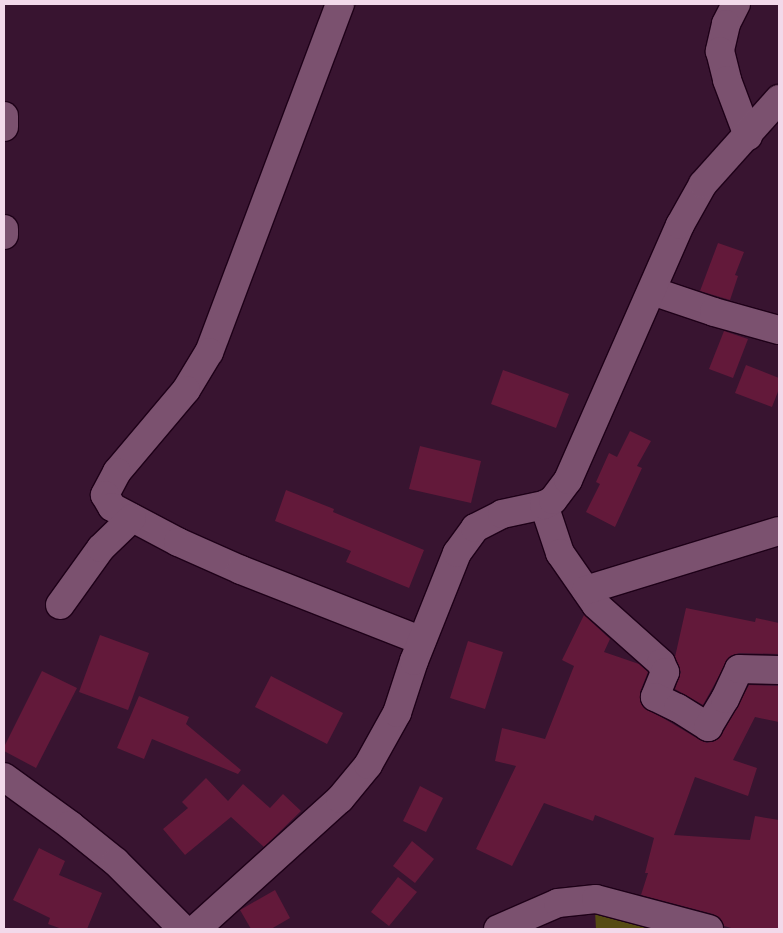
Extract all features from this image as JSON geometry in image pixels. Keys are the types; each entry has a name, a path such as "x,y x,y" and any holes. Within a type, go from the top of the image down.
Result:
{"street":[{"path":"340,4 209,352 186,390 117,472 105,495 112,507 178,542 241,570 422,641"},
{"path":"736,4 726,24 720,51 727,80 748,136"},
{"path":"196,929 340,799 368,765 397,713 422,641 458,553 475,528 502,514 544,506 554,500 568,480 680,225 703,184 748,136 779,99"},
{"path":"4,116 4,127"},
{"path":"4,229 4,235"},
{"path":"652,291 714,312 779,330"},
{"path":"544,506 560,553 596,606 661,663 665,672 655,697 678,708 708,727 726,699 739,669 779,670"},
{"path":"60,605 101,548 132,518"},
{"path":"586,590 779,530"},
{"path":"4,777 70,825 116,862 183,929"},
{"path":"498,929 558,903 596,899 708,929"}],"shaded area":[{"path":"595,911 653,929 596,929"}],"building":[{"path":"718,243 744,252 735,275 738,276 730,300 700,291"},
{"path":"724,331 748,339 733,378 709,369"},
{"path":"746,365 779,378 779,389 772,407 735,393"},
{"path":"503,370 569,394 556,428 491,404"},
{"path":"630,431 651,441 637,466 642,468 615,527 586,512 600,484 596,482 609,453 617,457"},
{"path":"420,446 481,461 471,503 409,489"},
{"path":"286,490 334,509 333,512 424,550 409,588 346,562 351,551 275,521"},
{"path":"686,608 755,622 756,618 779,623 779,654 739,653 730,656 703,705 675,689 681,672 675,657"},
{"path":"584,615 610,639 604,652 639,664 648,672 640,692 643,706 707,743 715,741 721,736 749,685 779,686 779,722 755,717 733,760 757,768 748,796 695,777 674,835 750,840 755,816 779,820 779,929 735,929 724,926 720,918 713,914 641,895 648,873 645,873 654,838 595,815 593,821 544,803 512,866 476,849 516,766 495,761 502,728 545,739 574,666 562,660"},
{"path":"100,635 149,653 128,710 79,692"},
{"path":"468,641 503,652 485,709 450,698"},
{"path":"42,671 77,688 36,768 4,751 4,747"},
{"path":"271,676 343,713 327,744 255,707"},
{"path":"139,696 189,717 186,724 241,770 238,774 152,739 144,759 117,748"},
{"path":"206,778 228,801 243,784 270,808 283,794 301,811 264,847 231,817 185,855 163,829 188,808 182,802"},
{"path":"420,786 443,798 426,832 403,821"},
{"path":"412,841 434,859 415,883 393,866"},
{"path":"39,848 65,861 59,875 102,893 87,929 62,929 48,924 50,918 13,900"},
{"path":"398,877 417,892 389,926 371,912"},
{"path":"275,890 290,918 271,929 251,929 240,910"}]}
